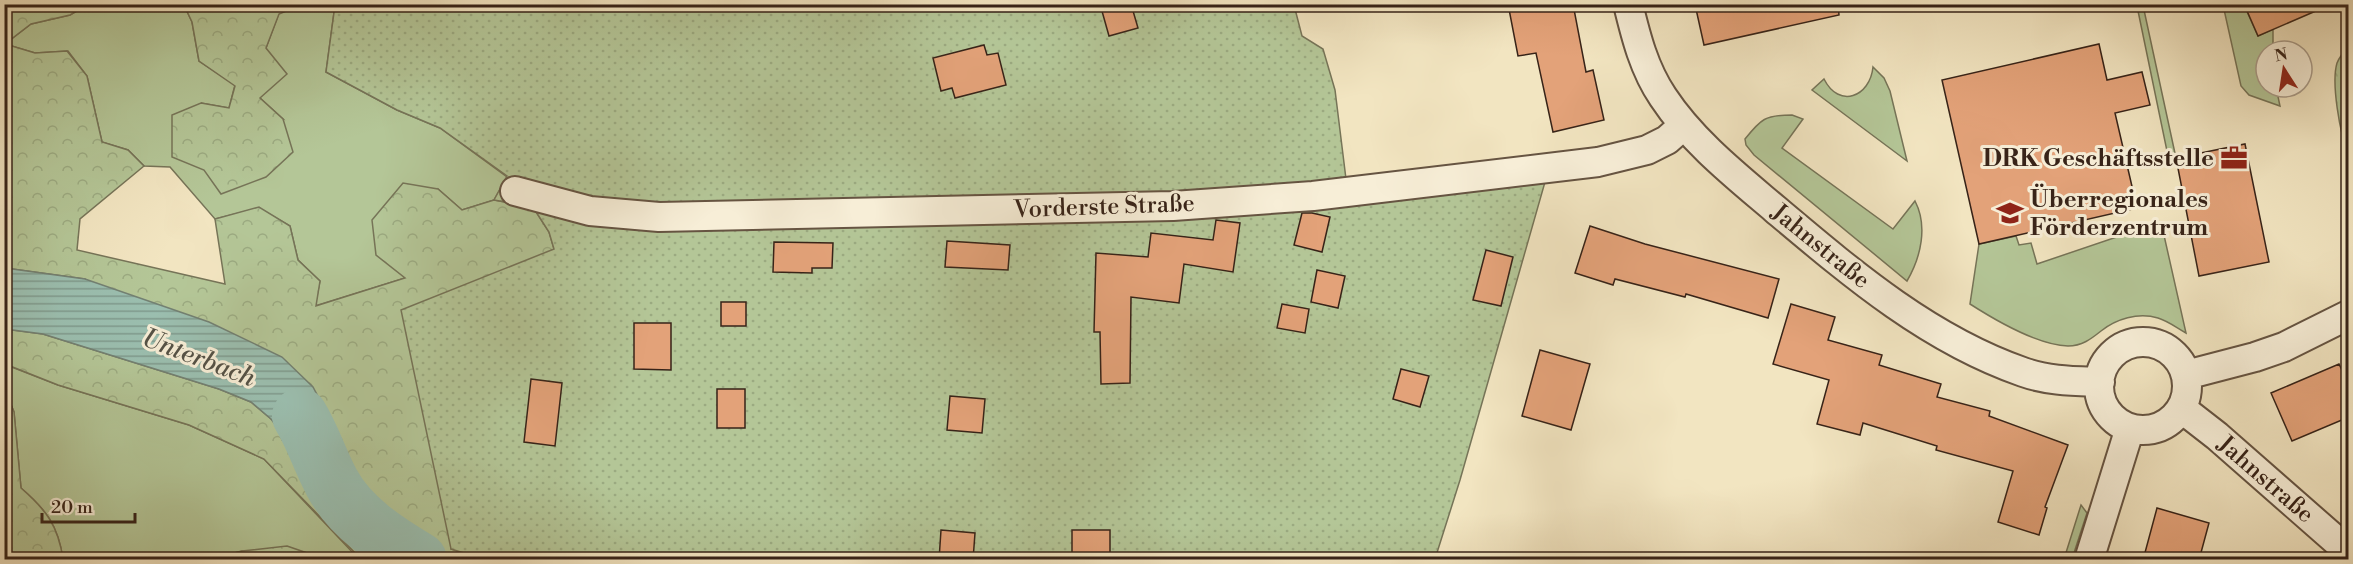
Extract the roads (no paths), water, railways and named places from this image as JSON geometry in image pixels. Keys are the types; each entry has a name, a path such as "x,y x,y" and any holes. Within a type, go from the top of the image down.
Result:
{"street":[{"name":"Jahnstraße","path":"1628,4 1637,41 1650,74 1663,98 1684,125 1740,179 1800,230 1889,301 1938,333 2024,372 2041,377 2100,382"},
{"name":"Vorderste Straße","path":"515,191 590,211 659,217 1173,206 1313,196 1598,162 1647,150 1667,140 1684,125"},
{"path":"2186,375 2284,347 2349,315"},
{"path":"2140,342 2155,344 2169,351 2180,362 2186,375 2186,398 2181,408 2174,418 2154,429 2130,428 2117,422 2100,397 2103,368 2112,355 2125,346 2140,342"},
{"name":"Jahnstraße","path":"2181,408 2217,436 2349,551"},
{"path":"2089,560 2130,428"}],"water":[{"path":"5,268 85,279 209,322 282,357 313,387 332,423 338,456 333,485 311,472 271,419 251,402 219,389 43,334 5,329"}],"waterway":[{"name":"Unterbach","path":"300,416 332,483 349,507 370,527 419,560"}],"place":[{"name":"DRK Geschäftsstelle","path":"2234,158"},
{"name":"Überregionales Förderzentrum","path":"2010,213"}]}
